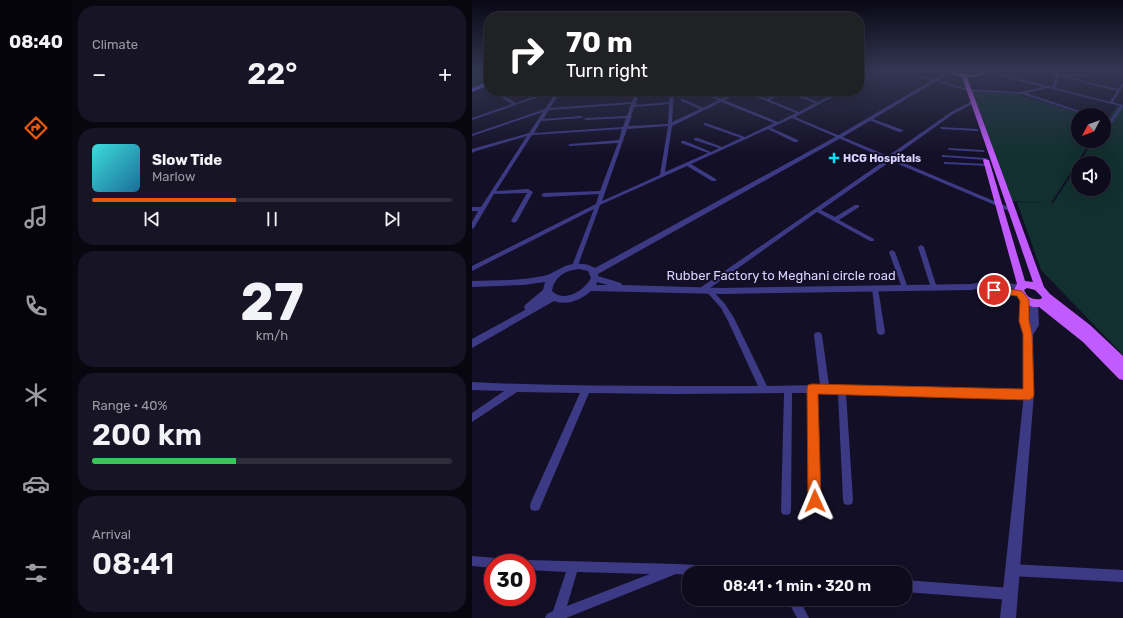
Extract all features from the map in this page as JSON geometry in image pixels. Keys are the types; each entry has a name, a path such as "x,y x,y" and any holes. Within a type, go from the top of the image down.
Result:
{"main road":[{"path":"970,99 1040,288"},
{"path":"971,103 983,151 1030,296 1087,339 1123,375"},
{"path":"1030,296 1030,284 1040,288"},
{"path":"1030,296 1040,288"},
{"path":"1030,296 1080,322 1100,339 1123,363"}],"street":[{"path":"506,99 515,104"},
{"path":"472,119 530,99"},
{"path":"479,214 554,99"},
{"path":"575,266 599,204 636,99"},
{"path":"662,176 670,126 671,99"},
{"path":"718,99 777,123"},
{"path":"765,99 798,113"},
{"path":"807,99 818,103"},
{"path":"472,269 599,204 792,117 826,99"},
{"path":"592,272 636,250 839,137 903,99"},
{"path":"1039,99 1071,109"},
{"path":"1094,99 1123,106 1111,122"},
{"path":"1111,103 1114,99"},
{"path":"682,100 703,109"},
{"path":"472,152 474,150 531,134 670,126 721,100"},
{"path":"472,136 547,110 671,103"},
{"path":"764,389 723,306 705,290 952,113 971,103"},
{"path":"540,120 581,117"},
{"path":"586,119 630,117"},
{"path":"792,117 1011,210"},
{"path":"870,119 901,131"},
{"path":"705,124 745,138"},
{"path":"768,128 796,141"},
{"path":"942,128 977,130"},
{"path":"696,139 722,148"},
{"path":"570,145 621,141"},
{"path":"684,142 711,153"},
{"path":"950,149 983,151"},
{"path":"944,156 987,162"},
{"path":"946,162 987,162"},
{"path":"687,164 714,180"},
{"path":"493,193 530,192 514,221"},
{"path":"544,195 603,192"},
{"path":"835,220 857,206"},
{"path":"472,209 482,209 472,227"},
{"path":"817,210 872,240"},
{"path":"921,247 934,288"},
{"path":"892,252 905,288"},
{"path":"472,284 517,282 553,277 567,268 575,266 592,272 625,288"},
{"path":"517,282 549,292 560,299 572,298 584,293 590,288 592,272"},
{"path":"472,344 507,324 549,292 553,277"},
{"name":"Rubber Factory to Meghani circle road","path":"590,288 705,290 971,287 1030,296"},
{"path":"876,288 881,332"},
{"path":"1008,618 1029,394 1028,334 1034,325 1030,296"},
{"path":"818,336 825,389"},
{"path":"472,386 586,389 825,389 1029,394"},
{"path":"472,418 516,388"},
{"path":"535,506 586,389"},
{"path":"786,510 788,389"},
{"path":"812,389 815,501"},
{"path":"842,390 848,500"},
{"path":"472,561 484,562"},
{"path":"536,566 682,569"},
{"path":"554,617 573,567"},
{"path":"554,617 677,569"},
{"path":"1012,570 1123,576"},
{"path":"912,587 1010,594"},
{"path":"797,606 803,618"}],"green space":[{"path":"976,99 1033,99 1071,110 1071,148 1086,148 1081,156 1071,156 1071,172 1051,203 1053,203 1071,176 1071,196 1111,196 1111,156 1083,156 1089,148 1111,148 1111,115 1117,106 1123,107 1123,355 1041,270 1017,202 1050,203 1012,201"}],"place":[{"name":"HCG Hospitals","path":"834,158"}],"route":[{"path":"815,501 812,389 1029,394 1028,334 1024,321 1025,300 1019,293 994,290"}]}
